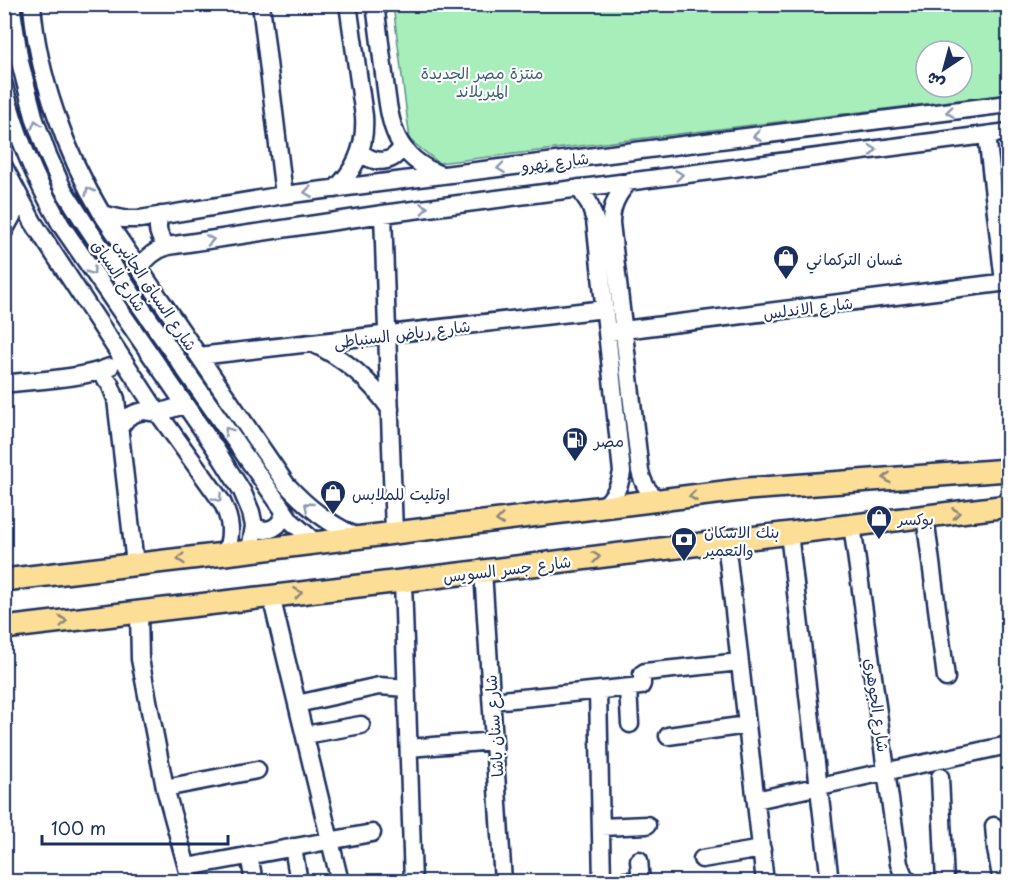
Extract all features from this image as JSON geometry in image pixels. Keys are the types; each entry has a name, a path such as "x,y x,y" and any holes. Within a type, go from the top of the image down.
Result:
{"main road":[{"path":"4,580 748,489 1008,470"},
{"name":"شارع جسر السويس","path":"4,628 1008,507"}],"street":[{"name":"شارع السباق","path":"11,4 20,63 35,120 46,153 70,200 136,300 284,511 315,542"},
{"name":"شارع السباق الجانبى","path":"32,4 40,53 67,146 102,214 286,484 301,500 328,521 357,537"},
{"path":"261,4 284,195"},
{"path":"335,189 348,176 361,152 364,134 364,116 348,4"},
{"path":"375,4 391,121 402,146 424,167 441,175"},
{"name":"شارع السباق","path":"4,86 14,122 45,197 70,239 215,448 242,491 254,526 250,551"},
{"name":"شارع نهرو","path":"102,214 134,219 284,195 1008,104"},
{"name":"شارع نهرو","path":"139,268 151,254 168,246 383,214 1008,132"},
{"path":"987,135 1006,282"},
{"path":"46,153 67,146"},
{"path":"361,152 375,161 386,160 396,155 402,146"},
{"path":"602,507 616,492 622,472 611,218 613,207 622,189 645,172 641,157 636,151"},
{"path":"28,159 5,168 33,222 158,413 222,502 231,527 225,554"},
{"path":"550,162 545,177 551,192"},
{"path":"579,188 594,216 604,309 615,331 640,471 648,490 659,500"},
{"path":"4,231 21,200"},
{"path":"383,214 394,533"},
{"path":"161,215 158,220 158,232 160,238 168,246"},
{"name":"شارع الاندلس","path":"615,331 1006,282"},
{"path":"136,300 153,289"},
{"name":"شارع رياض السنباطى","path":"199,356 604,309"},
{"path":"312,343 333,354 359,373 390,409"},
{"path":"4,384 76,376 99,371 123,360"},
{"path":"99,371 115,394 135,564"},
{"path":"120,427 128,417 136,413 144,411 158,413 184,405"},
{"path":"248,459 262,450"},
{"path":"254,526 267,530 276,527 282,520 284,511"},
{"path":"925,516 946,678"},
{"name":"شارع الجوهري","path":"852,525 901,870 910,882"},
{"path":"789,533 830,882"},
{"path":"726,541 765,882"},
{"name":"شارع سنان باشا","path":"483,571 503,882"},
{"path":"403,580 413,882"},
{"path":"271,596 340,882"},
{"path":"140,612 140,659 165,788 189,874 249,855 372,833"},
{"path":"492,701 628,688 642,685 642,674 645,672 740,662"},
{"path":"297,704 379,686 407,688"},
{"path":"628,688 630,724"},
{"path":"598,691 602,882"},
{"path":"304,735 361,725"},
{"path":"668,736 747,725"},
{"path":"409,748 494,741"},
{"path":"756,800 1008,745"},
{"path":"165,788 257,770"},
{"path":"940,777 943,881"},
{"path":"601,827 647,825"},
{"path":"994,826 1002,848 1002,882"},
{"path":"293,847 299,882"},
{"path":"702,859 762,849"},
{"path":"249,855 254,882"},
{"path":"614,882 641,881 639,860"}],"green space":[{"name":"منتزة مصر الجديدة الميريلاند","path":"393,5 1008,5 1008,94 974,98 974,39 914,39 914,99 967,99 439,163 410,140"}],"place":[{"name":"غسان التركماني","path":"786,281"},
{"name":"مصر","path":"575,463"},
{"name":"اوتليت للملابس","path":"333,516"},
{"name":"بوكسر","path":"879,541"},
{"name":"بنك الاسكان والتعمير","path":"684,563"}]}
